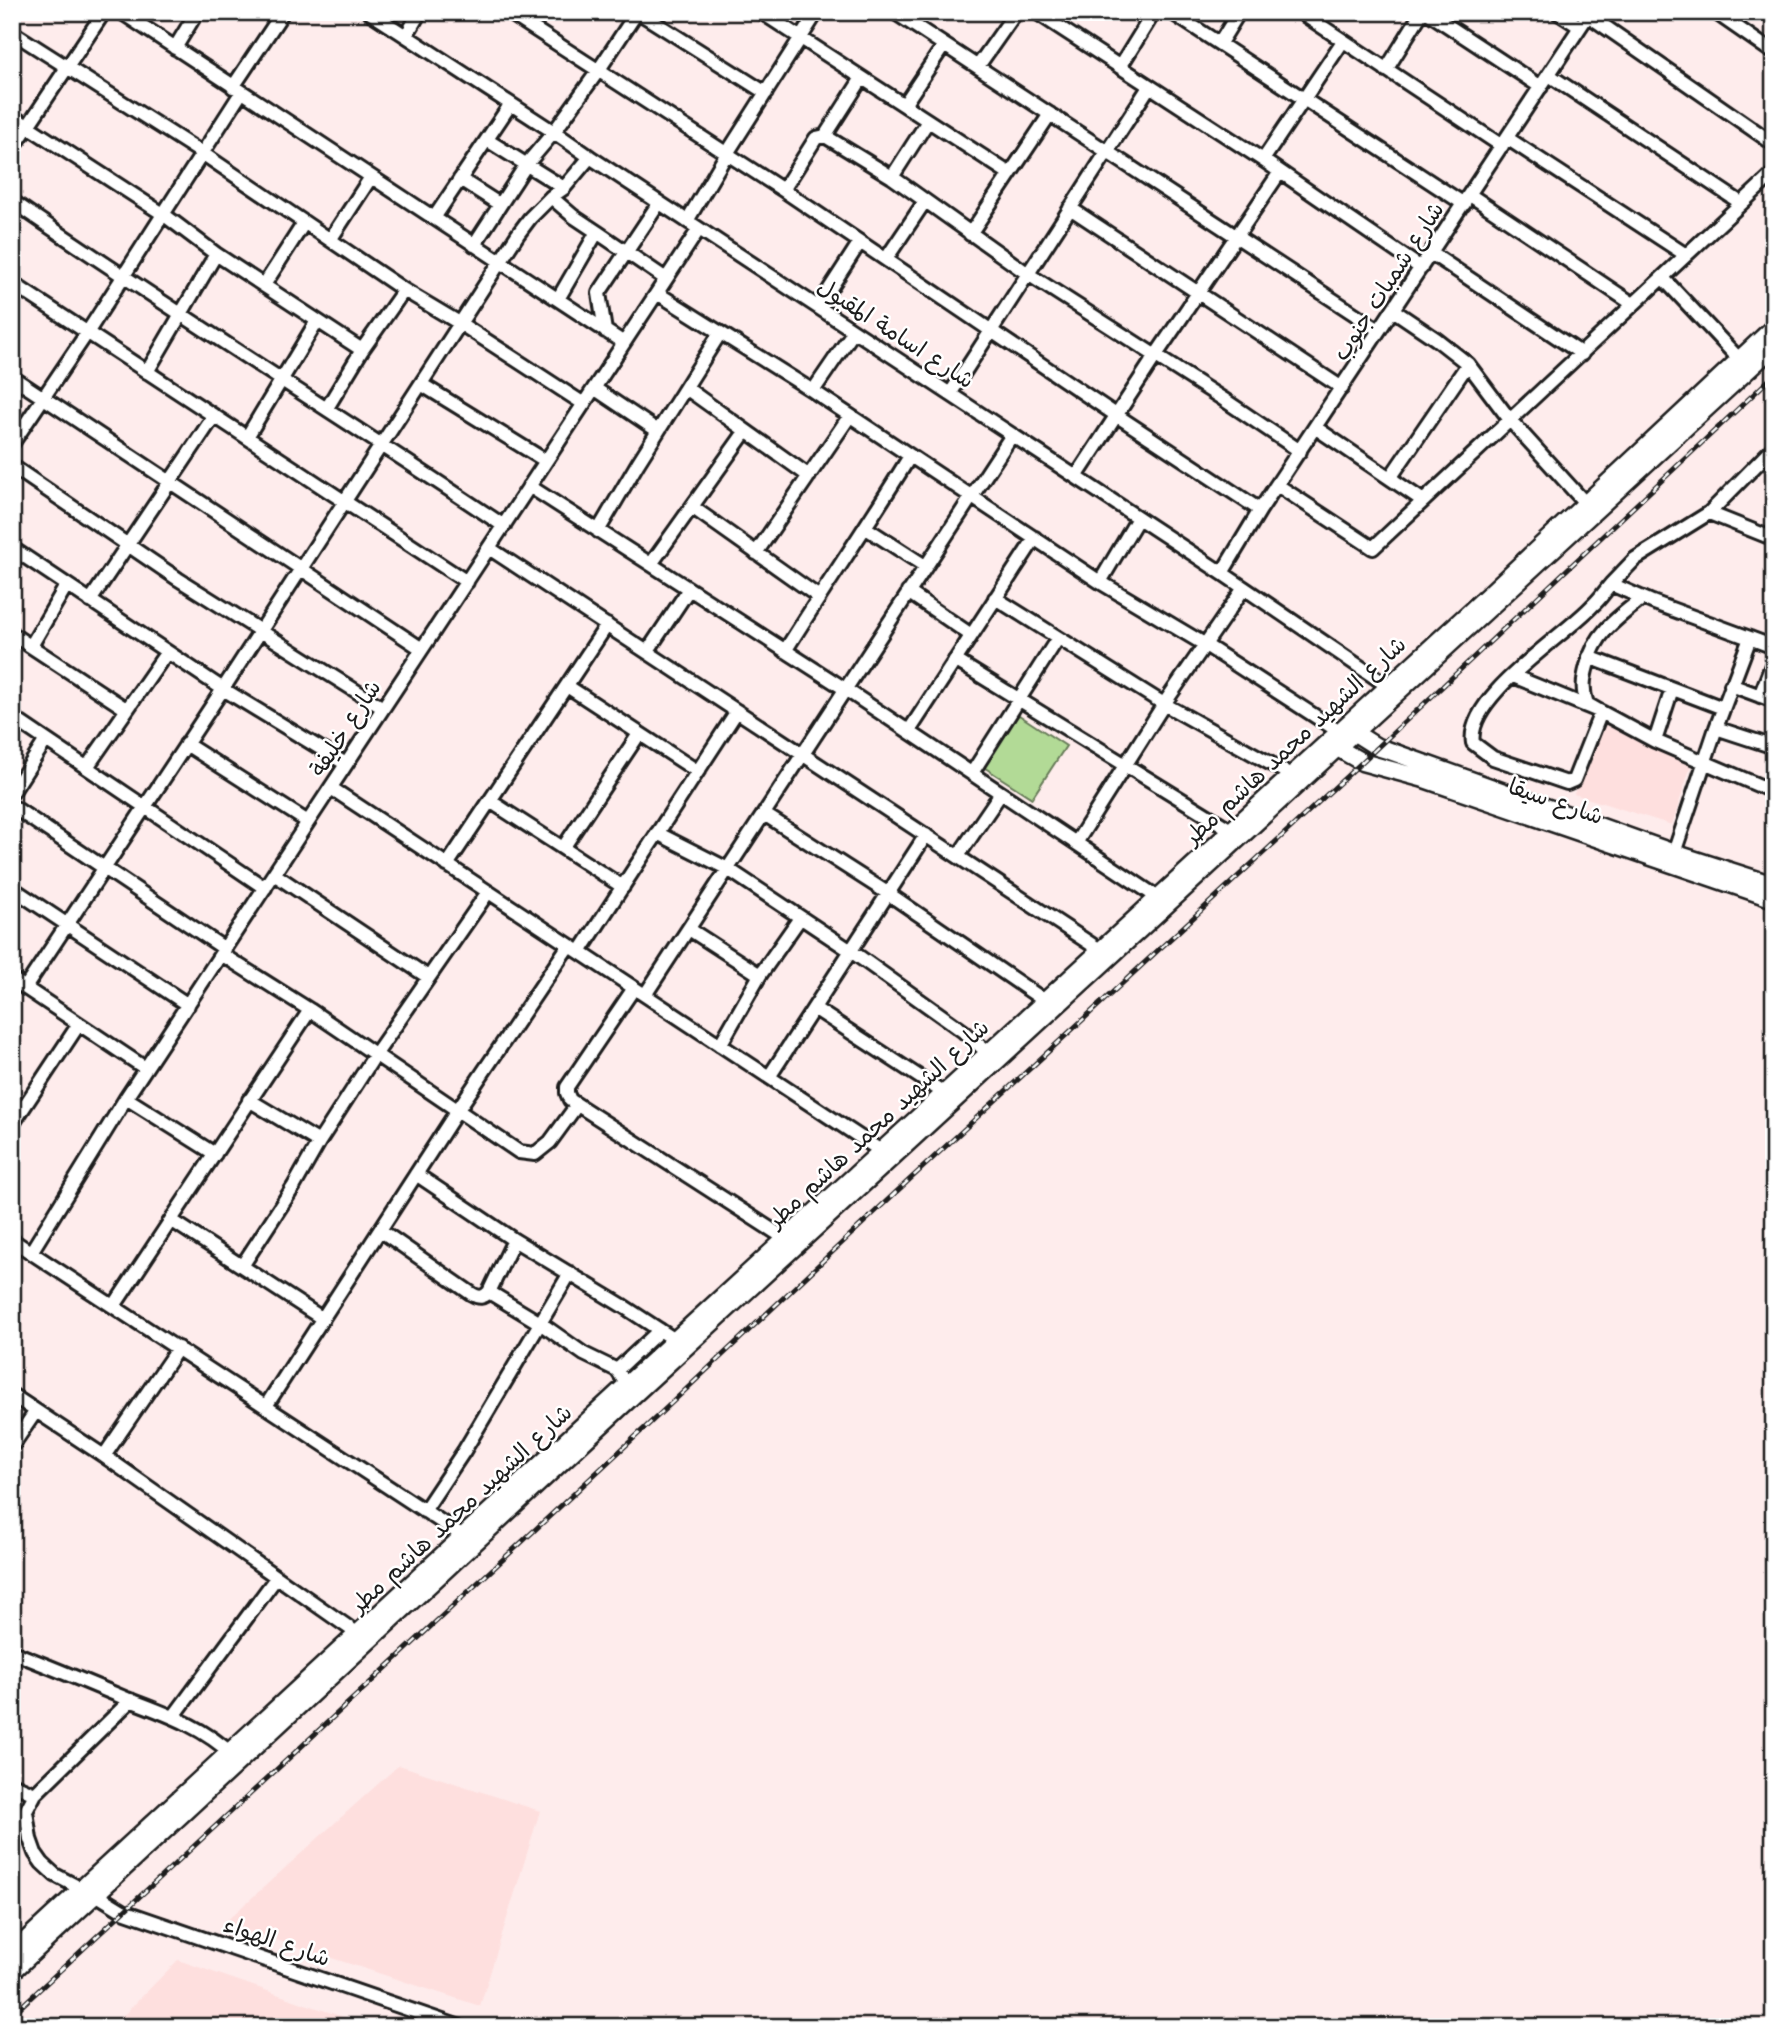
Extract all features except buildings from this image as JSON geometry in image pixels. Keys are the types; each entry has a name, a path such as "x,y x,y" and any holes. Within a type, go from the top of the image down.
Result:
{"main road":[{"name":"شارع الشهيد محمد هاشم مطر","path":"1392,690 1774,327"},
{"name":"شارع الشهيد محمد هاشم مطر","path":"12,1954 89,1891 1340,736 1774,346"},
{"name":"شارع الشهيد محمد هاشم مطر","path":"632,1389 675,1340 1291,775 1340,736"},
{"name":"شارع سيقا","path":"1340,736 1387,750 1773,887"},
{"name":"شارع سيقا","path":"1340,736 1363,762 1773,887"},
{"name":"شارع الشهيد محمد هاشم مطر","path":"235,1757 358,1634 468,1541"},
{"name":"شارع الشهيد محمد هاشم مطر","path":"12,1972 89,1891"}],"street":[{"path":"12,150 104,12"},
{"path":"121,12 624,343"},
{"path":"174,48 197,12"},
{"path":"12,444 87,333 202,153 283,12"},
{"name":"شارع اسامة المقبول","path":"369,12 1222,573 1392,690"},
{"path":"406,36 420,12"},
{"path":"508,12 783,190 1260,510"},
{"path":"474,245 526,165 554,132 637,12 766,93"},
{"path":"761,12 1010,174"},
{"path":"687,221 817,12"},
{"path":"894,12 1379,330"},
{"path":"978,66 1016,12"},
{"path":"1036,12 1263,160 1421,268"},
{"path":"1120,67 1154,12"},
{"path":"1171,12 1303,99 1633,304"},
{"path":"1220,43 1239,12"},
{"path":"1300,12 1386,70 1686,255"},
{"path":"1386,70 1425,12 1541,87"},
{"path":"1557,12 1580,27"},
{"path":"1715,12 1774,53"},
{"path":"1589,13 1774,144"},
{"name":"شارع شمبات جنوب","path":"1222,573 1260,510 1589,13"},
{"path":"12,32 202,153 404,290 584,404"},
{"path":"1263,160 1343,41"},
{"path":"904,105 944,45"},
{"path":"1549,75 1741,203"},
{"path":"825,136 862,78"},
{"path":"950,394 1149,87"},
{"path":"434,218 510,105"},
{"path":"970,234 1050,114"},
{"path":"12,116 163,214 216,254 362,350"},
{"path":"892,177 928,121"},
{"path":"783,190 816,138 825,136 892,177 1028,274 1300,451"},
{"path":"487,140 564,188"},
{"path":"25,988 530,218 564,188 590,157"},
{"path":"1076,477 1280,172"},
{"path":"1277,485 1373,548 1774,173"},
{"path":"330,240 371,177"},
{"path":"460,179 499,204"},
{"path":"551,197 573,216 666,279"},
{"path":"12,201 122,277 382,443 504,526"},
{"path":"886,259 925,201"},
{"path":"605,331 599,293 659,203"},
{"path":"1070,208 1342,388"},
{"path":"264,285 304,223"},
{"name":"شارع خليفة","path":"30,1252 126,1098 699,229"},
{"path":"558,299 597,232"},
{"path":"818,307 860,242"},
{"path":"1431,253 1582,354"},
{"path":"147,372 216,254"},
{"path":"1663,278 1739,359"},
{"path":"12,283 467,582"},
{"path":"327,408 362,350 404,290"},
{"path":"657,293 813,391 1100,582 1204,644 1340,736"},
{"path":"1393,310 1468,364 1510,420 1587,504"},
{"path":"247,437 317,321"},
{"path":"813,391 854,331"},
{"path":"598,531 720,333"},
{"path":"1390,478 1468,364"},
{"path":"12,377 422,649"},
{"path":"421,384 546,461"},
{"path":"594,388 658,431"},
{"path":"686,388 809,476"},
{"path":"90,601 214,416"},
{"path":"756,553 849,416"},
{"path":"1316,428 1422,500"},
{"path":"651,564 745,432"},
{"path":"645,995 1012,435"},
{"path":"1601,712 1571,783 1493,758 1473,743 1471,734 1487,701 1593,606 1635,559 1709,513 1774,447"},
{"path":"785,650 910,456"},
{"path":"12,466 259,631 383,708"},
{"path":"530,486 845,689 1157,897"},
{"path":"692,507 819,597"},
{"path":"1709,513 1774,539"},
{"path":"1100,582 1138,518"},
{"path":"866,528 925,566"},
{"path":"909,731 1035,538"},
{"path":"12,548 223,689 346,764"},
{"path":"489,548 1100,950"},
{"path":"1611,584 1774,647"},
{"path":"31,646 66,586"},
{"path":"1076,843 1164,704 1244,588"},
{"path":"647,652 689,589"},
{"path":"908,592 971,635"},
{"path":"995,598 1164,704 1291,775"},
{"path":"1643,598 1594,643 1583,681 1587,704 1655,741 1774,792"},
{"path":"447,865 607,625"},
{"path":"12,634 126,709"},
{"path":"1674,853 1731,685 1750,638"},
{"path":"972,773 1058,639"},
{"path":"87,767 167,652"},
{"path":"1589,657 1723,708"},
{"path":"956,660 1231,830"},
{"path":"1760,696 1774,660"},
{"path":"1513,676 1601,712"},
{"path":"1731,685 1774,701"},
{"path":"567,686 697,771"},
{"path":"1655,741 1672,690"},
{"path":"266,1406 457,1111 574,948 622,887 737,711"},
{"path":"12,717 265,888"},
{"path":"1716,728 1774,747"},
{"path":"563,848 639,734"},
{"path":"12,793 46,740"},
{"path":"186,744 308,822"},
{"path":"331,788 881,1151"},
{"path":"958,856 1001,793"},
{"path":"490,801 622,887"},
{"path":"12,806 512,1148 526,1154 535,1154 550,1142 577,1105"},
{"path":"764,814 889,894 1045,1001"},
{"path":"657,833 728,869 852,951 964,1031 988,1053"},
{"path":"769,1077 926,835"},
{"path":"274,874 428,977"},
{"path":"12,888 188,1005"},
{"path":"242,1266 375,1055 488,892"},
{"path":"720,1045 760,975 800,918"},
{"path":"689,929 760,975"},
{"path":"12,979 145,1069"},
{"path":"634,988 568,1087 570,1100 786,1239"},
{"path":"814,1008 944,1093"},
{"path":"114,1307 310,1010"},
{"path":"12,1125 16,1110 79,1024"},
{"path":"126,1098 215,1154"},
{"path":"249,1100 320,1142"},
{"path":"416,1174 514,1240 675,1340"},
{"path":"171,1220 323,1319"},
{"path":"380,1230 480,1297 489,1292 514,1240"},
{"path":"12,1240 468,1541"},
{"path":"424,1511 464,1451 570,1273"},
{"path":"489,1292 584,1354 617,1370 632,1389"},
{"path":"617,1370 660,1330"},
{"path":"104,1456 178,1348"},
{"path":"12,1395 358,1634"},
{"path":"12,1446 36,1410"},
{"path":"174,1716 276,1578"},
{"path":"12,1652 174,1716 205,1732 235,1757"},
{"path":"12,1784 35,1794 131,1700"},
{"name":"شارع الهواء","path":"35,1794 26,1811 30,1839 35,1853 55,1875 89,1891 123,1912 460,2027"}],"shaded area":[{"path":"1600,723 1693,759 1672,825 1574,794"},
{"path":"399,1765 540,1811 480,2006 224,1923"},
{"path":"178,1960 372,2027 112,2027"}],"green space":[{"path":"1016,713 1066,746 1032,798 982,766"}],"railway":[{"path":"12,2015 1362,762 1774,375"}]}
